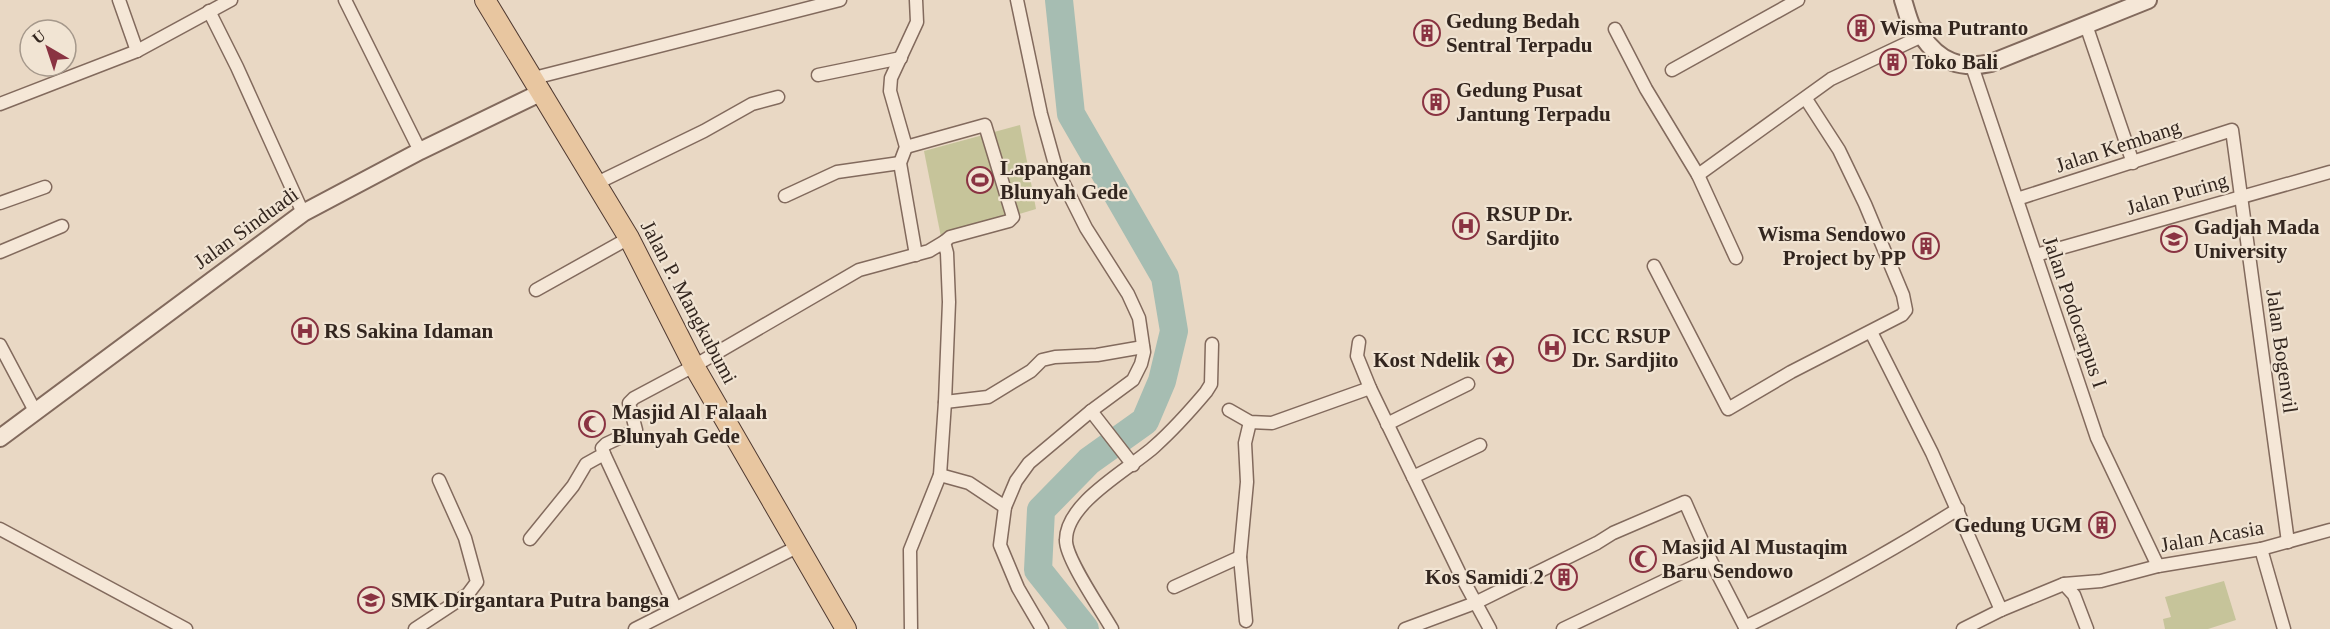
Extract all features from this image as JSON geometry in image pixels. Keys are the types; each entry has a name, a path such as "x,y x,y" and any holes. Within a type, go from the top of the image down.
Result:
{"main road":[{"name":"Jalan P. Mangkubumi","path":"485,0 629,238 694,366 846,629"}],"street":[{"path":"119,0 137,51"},
{"path":"0,104 137,51 231,0"},
{"path":"345,0 420,152"},
{"path":"538,85 756,22 791,5 840,0"},
{"path":"916,0 917,22 891,78 890,91 906,147 900,163 916,255"},
{"path":"1017,0 1041,114 1056,168 1086,228 1128,294 1139,318 1143,347 1142,364 1133,380 1094,415 1029,463 1016,481 1005,507 1000,545 1018,588 1042,629"},
{"path":"1672,70 1798,0"},
{"path":"1903,0 1913,29 1922,36 1927,46 1939,56 1955,63 1972,66 1991,63 2148,0"},
{"path":"1914,0 1923,25 1922,36"},
{"path":"209,11 303,213"},
{"path":"2086,25 2133,164"},
{"path":"1615,29 1646,88 1698,175 1736,258"},
{"path":"1698,175 1831,79 1922,36"},
{"path":"818,75 901,58"},
{"name":"Jalan Podocarpus I","path":"1972,66 2097,438 2157,566"},
{"name":"Jalan Sinduadi","path":"0,438 303,213 420,152 538,85"},
{"path":"597,183 704,131 752,104 778,97"},
{"path":"1654,266 1728,409 1791,372 1902,315 1906,310 1905,303 1865,204 1843,159 1806,99"},
{"path":"675,607 602,448 636,430 629,403 647,390 694,366 859,270 937,248 950,237 1009,221 1013,217 986,125 906,147"},
{"name":"Jalan Kembang","path":"2017,199 2133,164 2143,158 2232,130"},
{"name":"Jalan Bogenvil","path":"2232,130 2288,542"},
{"path":"785,196 837,172 900,163"},
{"name":"Jalan Puring","path":"2036,255 2330,172"},
{"path":"0,203 45,187"},
{"path":"0,252 62,226"},
{"path":"536,290 629,238"},
{"path":"910,629 910,550 940,475 949,302 947,253 944,242"},
{"path":"1871,332 1958,509 2001,610"},
{"path":"1359,342 1357,356 1370,388 1474,603 1490,629"},
{"path":"1112,629 1074,563 1066,539 1073,518 1085,501 1130,461 1172,430 1206,392 1211,384 1212,344"},
{"path":"0,345 35,411"},
{"path":"945,402 988,397 1031,371 1042,360 1055,357 1097,355 1143,347"},
{"path":"1387,424 1468,384"},
{"path":"1229,410 1250,422 1272,423 1370,388"},
{"path":"1094,415 1130,461"},
{"path":"1246,621 1240,557 1246,482 1245,443 1250,422"},
{"path":"1413,477 1480,445"},
{"path":"530,539 573,486 586,464 604,454"},
{"path":"940,475 969,483 1005,507"},
{"path":"415,629 468,594 477,582 465,538 439,480"},
{"path":"1405,629 1474,603 1597,543 1612,533 1685,502 1710,559 1746,628 1891,551 1958,509"},
{"path":"0,529 186,629"},
{"name":"Jalan Acasia","path":"1964,629 2001,610 2064,584 2101,581 2157,566 2261,549 2330,530"},
{"path":"635,629 654,624 675,607 797,546"},
{"path":"2261,549 2284,629"},
{"path":"1174,587 1240,557"},
{"path":"1563,629 1710,559"},
{"path":"2080,608 2087,591 2101,581"},
{"path":"2064,584 2071,590 2087,629"}],"shaded area":[{"name":"Lapangan Blunyah Gede","path":"1020,125 1036,209 941,237 924,151"},
{"path":"2224,581 2236,620 2208,629 2165,629 2163,619 2171,617 2165,597"}],"waterway":[{"path":"1059,0 1071,114 1165,277 1174,331 1162,381 1145,421 1089,461 1041,510 1038,570 1085,629"}],"place":[{"name":"Wisma Putranto","path":"1861,28"},
{"name":"Gedung Bedah Sentral Terpadu","path":"1427,33"},
{"name":"Toko Bali","path":"1893,62"},
{"name":"Gedung Pusat Jantung Terpadu","path":"1436,102"},
{"name":"Lapangan Blunyah Gede","path":"980,180"},
{"name":"RSUP Dr. Sardjito","path":"1466,226"},
{"name":"Gadjah Mada University","path":"2174,239"},
{"name":"Wisma Sendowo Project by PP","path":"1926,246"},
{"name":"RS Sakina Idaman","path":"305,331"},
{"name":"ICC RSUP Dr. Sardjito","path":"1552,348"},
{"name":"Kost Ndelik","path":"1500,360"},
{"name":"Masjid Al Falaah Blunyah Gede","path":"592,424"},
{"name":"Gedung UGM","path":"2102,525"},
{"name":"Masjid Al Mustaqim Baru Sendowo","path":"1643,559"},
{"name":"Kos Samidi 2","path":"1564,577"},
{"name":"SMK Dirgantara Putra bangsa","path":"371,600"}]}
